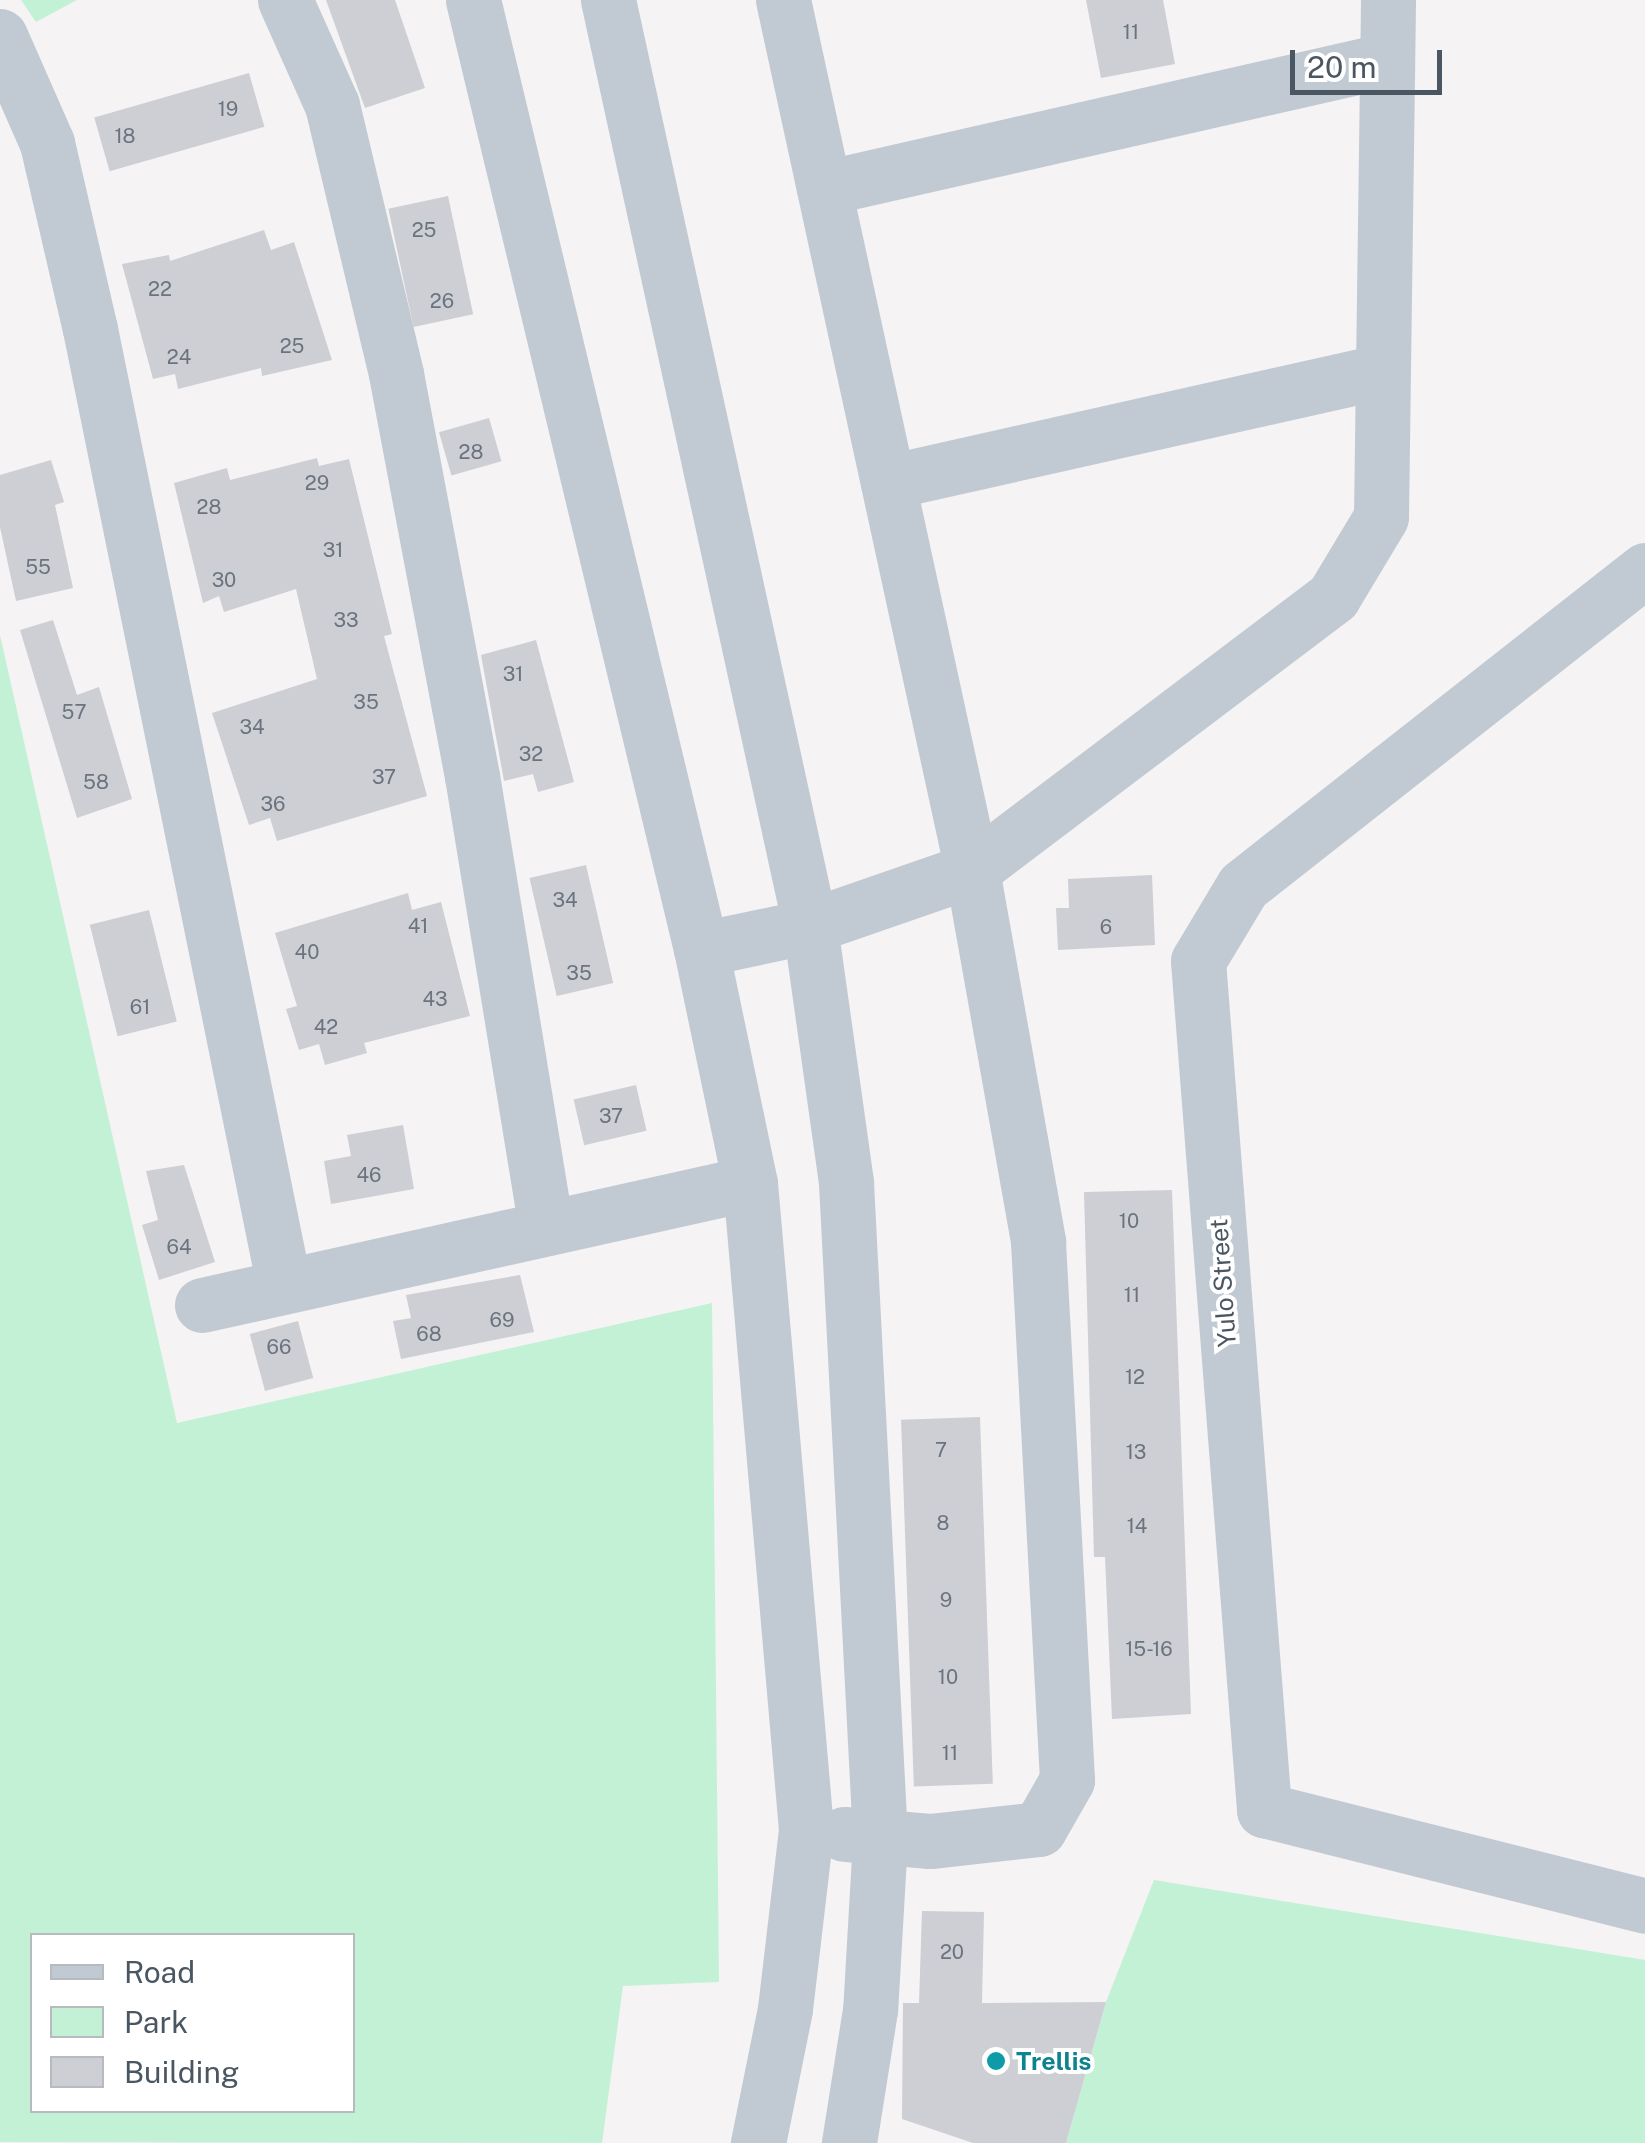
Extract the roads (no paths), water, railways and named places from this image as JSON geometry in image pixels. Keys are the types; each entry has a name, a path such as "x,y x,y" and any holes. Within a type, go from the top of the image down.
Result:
{"street":[{"path":"285,0 332,104 396,374 472,776 546,1228"},
{"path":"473,0 701,949 750,1183 806,1830 785,2009 758,2143"},
{"path":"608,0 810,926 846,1183 880,1838 870,2010 849,2143"},
{"path":"783,0 972,870 1038,1242 1067,1780 1040,1829 930,1841 806,1830"},
{"path":"701,949 810,926 972,870 1332,597 1381,516 1388,0"},
{"path":"0,36 47,143 90,329 284,1286"},
{"path":"824,188 1387,60"},
{"path":"888,482 1382,371"},
{"name":"Yulo Street","path":"1645,570 1243,886 1198,961 1264,1810 1645,1906"},
{"path":"202,1304 750,1183"}],"place":[{"name":"Trellis","path":"996,2061"}]}
